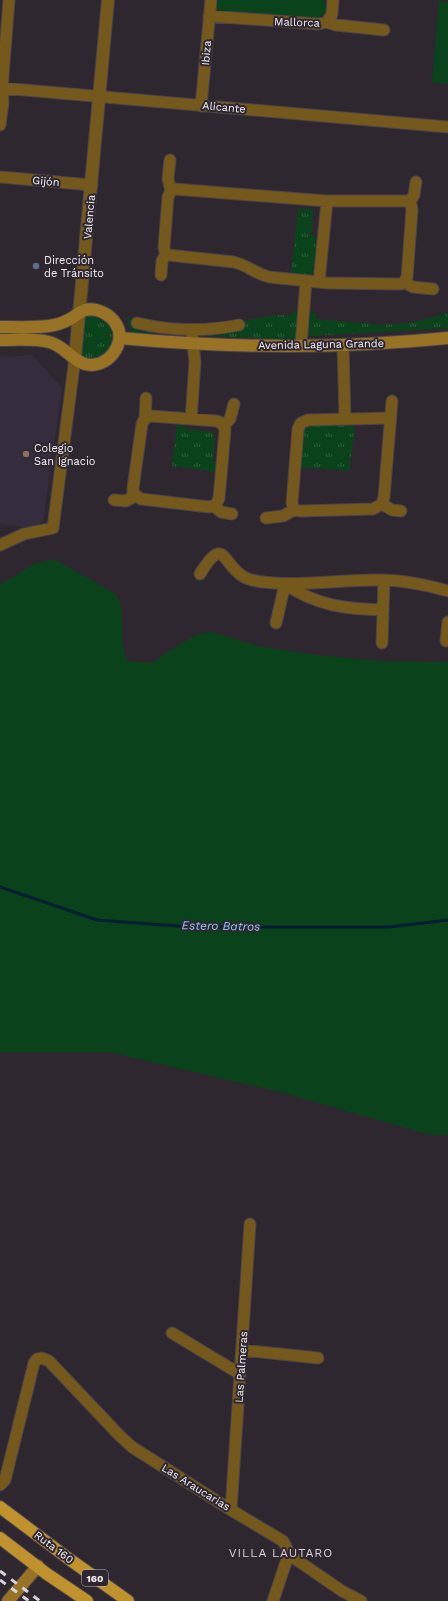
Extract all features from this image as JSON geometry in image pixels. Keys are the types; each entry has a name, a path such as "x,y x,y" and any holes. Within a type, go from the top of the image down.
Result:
{"highway":[{"name":"Ruta 160","path":"0,1507 66,1557 128,1601"},
{"name":"160","path":"0,1538 87,1601"}],"main road":[{"path":"0,327 49,326 65,322 86,310 94,310 107,314 116,322 120,332 120,338 116,349 109,358 104,362 92,365 80,362 65,349 50,342 0,340"},
{"name":"Avenida Laguna Grande","path":"120,338 193,344 301,345 343,345 448,338"},
{"path":"8,1601 38,1566"}],"street":[{"path":"0,125 3,103 1,87 9,0"},
{"name":"Valencia","path":"0,545 24,534 53,528 80,313 108,0"},
{"name":"Ibiza","path":"201,106 211,0"},
{"path":"327,22 332,14 333,0"},
{"name":"Mallorca","path":"209,16 318,24 327,22 336,25 384,30"},
{"name":"Alicante","path":"1,87 448,127"},
{"path":"161,275 162,261 166,254 164,247 168,197 171,191 168,179 170,160"},
{"name":"Gijón","path":"0,177 92,185"},
{"path":"166,254 174,257 238,263 264,276 319,282 398,284 404,282 407,277 412,210 410,202 414,195 416,182"},
{"path":"171,191 177,189 327,201 402,200 410,202"},
{"path":"319,282 327,201"},
{"path":"301,345 306,281"},
{"path":"404,282 413,287 433,289"},
{"path":"137,323 166,329 191,330 223,328 239,325"},
{"path":"191,330 195,362 191,420"},
{"path":"343,345 345,419"},
{"path":"146,398 145,418 142,424 133,488 135,496 141,499 209,507 218,503 225,431 224,425"},
{"path":"266,518 283,516 294,510 373,509 382,504 384,497 392,401"},
{"path":"224,425 230,419 234,404"},
{"path":"145,418 151,416 217,421 224,425"},
{"path":"294,510 292,503 299,426 306,420 390,418"},
{"path":"114,500 126,501 135,496"},
{"path":"382,504 387,508 401,511"},
{"path":"214,506 221,512 232,514"},
{"path":"200,574 209,559 218,554 225,557 243,577 255,581 285,584 322,584 384,580 408,582 448,591"},
{"path":"382,643 384,580"},
{"path":"285,584 306,597 325,604 350,608 383,610"},
{"path":"276,623 285,584"},
{"path":"446,641 448,622"},
{"name":"Las Palmeras","path":"231,1510 250,1224"},
{"path":"172,1333 240,1374"},
{"path":"242,1350 318,1358"},
{"name":"Las Araucarias","path":"0,1485 4,1480 34,1363 37,1359 42,1358 49,1361 132,1447 283,1541 287,1545 289,1553 342,1591 361,1601"},
{"path":"273,1601 289,1553"}],"shaded area":[{"name":"Colegio San Ignacio","path":"32,355 62,388 43,521 34,528 0,524 0,357"}],"green space":[{"path":"214,0 323,0 326,5 326,10 321,17 318,18 264,16 222,11 214,8"},
{"path":"439,1 448,2 448,84 432,83"},
{"path":"298,209 313,209 312,236 318,237 315,271 310,275 291,274"},
{"path":"294,311 299,312 297,340 131,332 127,317 133,319 136,327 152,331 242,321 276,315 291,315"},
{"path":"309,313 316,313 316,319 382,325 409,323 448,313 448,328 311,336 307,332"},
{"path":"93,315 101,317 108,323 112,337 111,345 108,351 98,360 91,360 82,357 85,317"},
{"path":"177,425 185,426 187,429 211,432 215,435 213,461 218,467 217,472 172,466"},
{"path":"307,425 355,426 349,471 299,467 304,427"},
{"path":"54,559 117,595 121,606 123,643 127,661 148,663 154,662 196,635 212,632 257,646 316,655 380,661 448,661 448,1135 431,1135 280,1092 109,1052 0,1052 0,585 34,564"}],"waterway":[{"name":"Estero Batros","path":"0,887 97,920 191,927 389,927 448,920"}],"railway":[{"path":"0,1571 40,1601"},
{"path":"0,1580 29,1601"}],"place":[{"name":"Dirección de Tránsito","path":"36,266"},
{"name":"Colegio San Ignacio","path":"26,454"}],"district":[{"name":"VILLA LAUTARO","path":"281,1553"}]}
